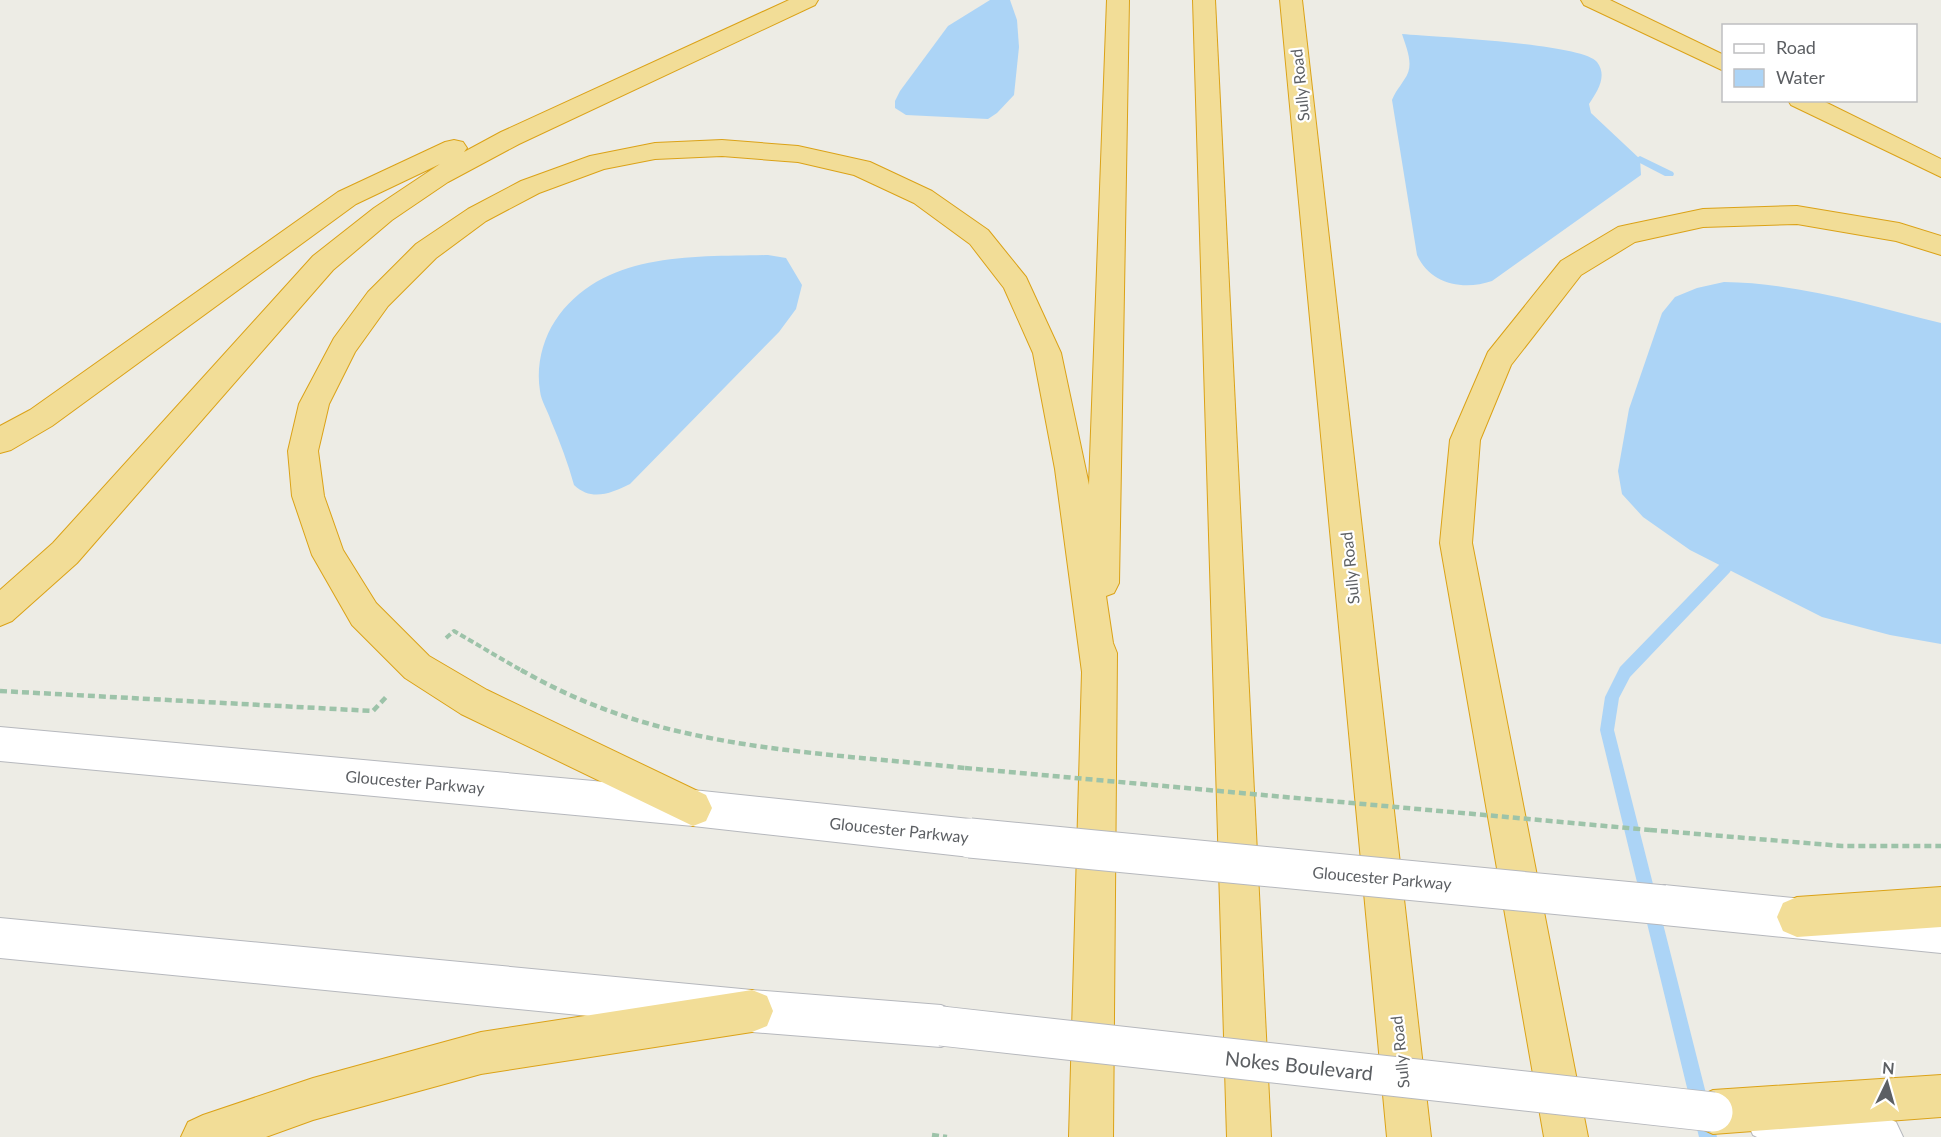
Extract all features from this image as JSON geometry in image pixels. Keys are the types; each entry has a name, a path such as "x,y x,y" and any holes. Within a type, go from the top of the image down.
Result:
{"highway":[{"path":"0,611 65,553 323,263 383,214 439,176 510,138 807,0"},
{"path":"1091,1137 1100,675 1118,0"},
{"path":"1204,0 1249,1137"},
{"name":"Sully Road","path":"1291,0 1409,1137"},
{"path":"1592,0 1722,63"},
{"path":"0,441 41,418 347,198 434,156 641,76"},
{"path":"1804,102 1941,169"},
{"path":"693,808 474,702 417,667 364,614 328,555 308,496 303,451 314,404 344,346 378,300 426,251 477,215 530,188 599,162 655,151 722,148 798,154 861,168 922,197 979,237 1016,284 1047,353 1071,469 1100,675"},
{"path":"1566,1137 1456,543 1465,440 1498,360 1570,268 1627,234 1703,218 1797,216 1899,232 1941,246"},
{"path":"1797,917 1941,907"},
{"path":"203,1137 313,1099 481,1053 752,1011"},
{"path":"1713,1112 1941,1096"}],"main road":[{"name":"Gloucester Parkway","path":"0,744 693,808 969,838 1797,917"},
{"path":"1797,917 1941,933"},
{"path":"0,938 752,1011"},
{"name":"Nokes Boulevard","path":"752,1011 941,1026 1713,1112 1881,1137"}],"path":[{"path":"454,631 495,657 553,687 601,708 664,727 736,743 966,768 1650,830 1842,846 1941,846"},
{"path":"0,691 373,711 394,689"},
{"path":"932,1135 947,1137"}],"water":[{"path":"990,0 1010,0 1017,20 1019,47 1014,95 988,119 906,115 895,108 895,101 900,91 948,26"},
{"path":"1402,34 1537,46 1586,55 1597,62 1602,73 1598,89 1589,104 1591,113 1640,159 1641,175 1492,281 1459,285 1439,279 1430,273 1417,255 1392,100 1407,75 1410,64"},
{"path":"768,255 786,258 802,285 796,309 779,332 630,484 609,493 595,495 574,485 540,391 541,354 555,321 575,298 598,281 623,270 651,262 680,258"},
{"path":"1724,282 1752,283 1806,291 1941,323 1941,644 1890,635 1822,617 1690,550 1643,517 1622,494 1618,471 1629,409 1662,313 1675,297 1697,288"}],"waterway":[{"path":"1640,159 1669,174"},
{"path":"1708,1137 1607,730 1612,697 1625,672 1725,568"}]}
